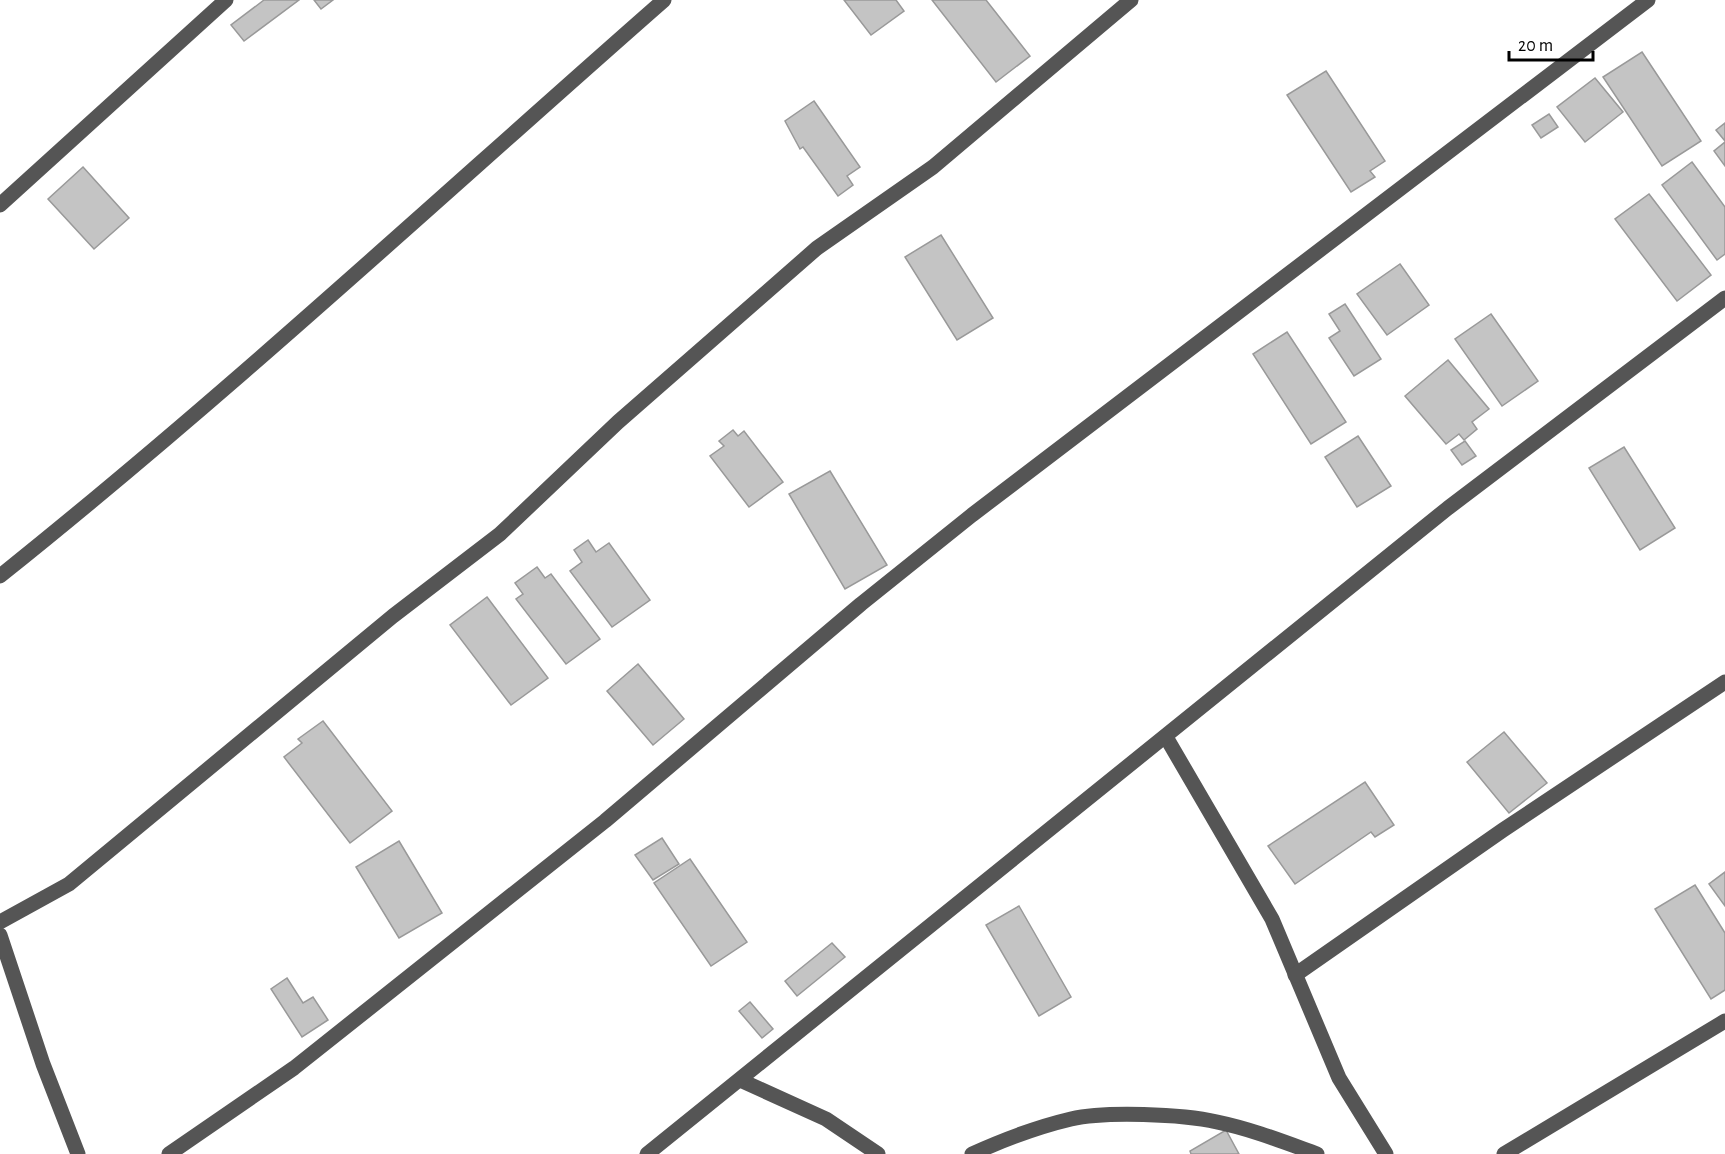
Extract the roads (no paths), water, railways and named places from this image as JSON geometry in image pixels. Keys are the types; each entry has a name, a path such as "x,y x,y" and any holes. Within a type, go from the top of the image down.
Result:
{"street":[{"path":"0,205 226,0"},
{"path":"0,576 87,507 249,368 664,0"},
{"path":"0,922 69,884 367,637 500,534 618,422 817,248 933,167 1131,0"},
{"path":"169,1154 294,1068 606,821 861,604 972,516 1648,0"},
{"path":"647,1154 1448,508 1725,298"},
{"path":"1295,975 1512,824 1725,682"},
{"path":"1166,736 1272,919 1339,1078 1386,1154"},
{"path":"0,935 44,1064 78,1154"},
{"path":"1504,1154 1725,1021"},
{"path":"740,1080 826,1119 878,1154"},
{"path":"972,1154 994,1144 1072,1119 1109,1116 1214,1121 1249,1130 1317,1154"}]}
